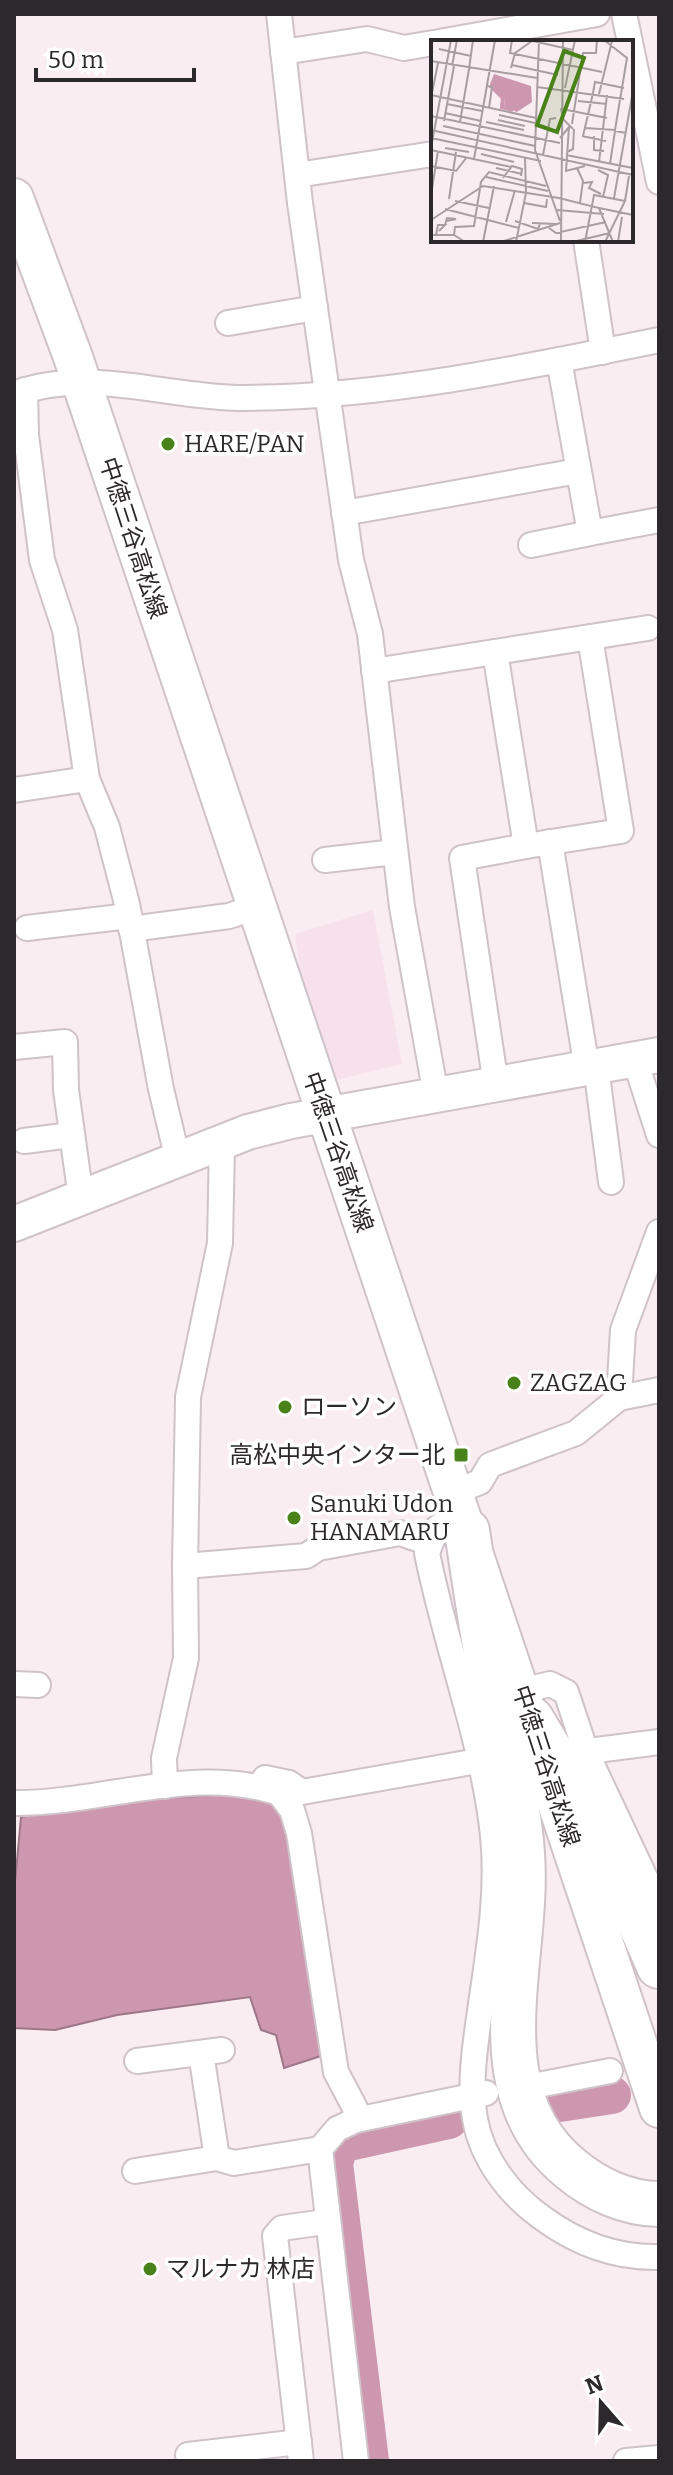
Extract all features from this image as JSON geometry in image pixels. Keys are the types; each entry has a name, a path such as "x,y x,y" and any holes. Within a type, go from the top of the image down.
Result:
{"highway":[{"path":"452,1520 523,1855 512,2017 516,2070 523,2104 536,2131 556,2157 574,2172 617,2197 654,2204"},
{"path":"526,1705 601,1834 659,1966"}],"main road":[{"name":"中徳三谷高松線","path":"14,198 82,385 325,1114 452,1520 526,1705 659,2108"}],"street":[{"path":"279,14 297,175 344,513 374,671 395,852 436,1095"},
{"path":"450,40 597,14"},
{"path":"624,14 629,40"},
{"path":"283,52 367,39 404,48 431,43"},
{"path":"633,59 659,182"},
{"path":"297,175 431,154"},
{"path":"586,242 603,352"},
{"path":"228,323 315,308"},
{"path":"178,1160 161,1089 130,923 107,827 87,779 65,630 42,560 20,392 111,384 241,398 327,394 409,385 659,340"},
{"path":"559,360 590,533"},
{"path":"344,513 578,471"},
{"path":"531,545 659,520"},
{"path":"374,671 648,628"},
{"path":"496,1085 462,858 621,831 590,637"},
{"path":"495,652 591,1068 611,1182"},
{"path":"14,790 87,779"},
{"path":"325,860 395,852"},
{"path":"27,928 229,916 256,907"},
{"path":"14,1047 65,1042 71,1135 81,1198"},
{"path":"14,1224 248,1132 325,1114 647,1058 659,1135"},
{"path":"24,1141 71,1135"},
{"path":"165,1786 164,1758 186,1658 188,1397 220,1243 222,1143"},
{"path":"619,1398 623,1330 659,1232"},
{"path":"659,1390 619,1398 576,1433 490,1465 452,1520 430,1572 483,1760 493,1836 493,1920 475,2052 481,2094 475,2121 497,2173 526,2206 561,2232 597,2248 635,2258 659,2257"},
{"path":"185,1566 285,1555 306,1556 318,1548 452,1520"},
{"path":"526,1705 550,1684 566,1692 584,1752 659,1907"},
{"path":"584,1752 659,1742"},
{"path":"200,1785 249,1776 289,1783 302,1792 483,1760"},
{"path":"14,1803 165,1786 261,1787 279,1793 292,1810 299,1833 336,2072 355,2108 356,2120"},
{"path":"137,2061 212,2051 217,2158"},
{"path":"538,2085 610,2071"},
{"path":"135,2171 217,2158 234,2163 320,2149 337,2129 356,2120 481,2094"},
{"path":"320,2149 325,2222 356,2461"},
{"path":"188,2455 300,2452 275,2236 282,2228 325,2222"},
{"path":"626,2461 659,2458"}],"shaded area":[{"path":"373,910 402,1064 316,1085 295,934"},
{"path":"256,1795 275,1802 291,1839 324,2055 284,2068 276,2035 261,2030 250,1997 117,2015 55,2030 14,2028 14,1893 21,1817 107,1802"}],"waterway":[{"path":"553,2104 612,2095"},
{"path":"370,2461 334,2163 340,2144 449,2120"}],"place":[{"name":"HARE/PAN","path":"168,444"},
{"name":"ZAGZAG","path":"514,1383"},
{"name":"ローソン","path":"285,1407"},
{"name":"高松中央インター北","path":"461,1455"},
{"name":"Sanuki Udon HANAMARU","path":"294,1518"},
{"name":"マルナカ 林店","path":"150,2269"}]}
